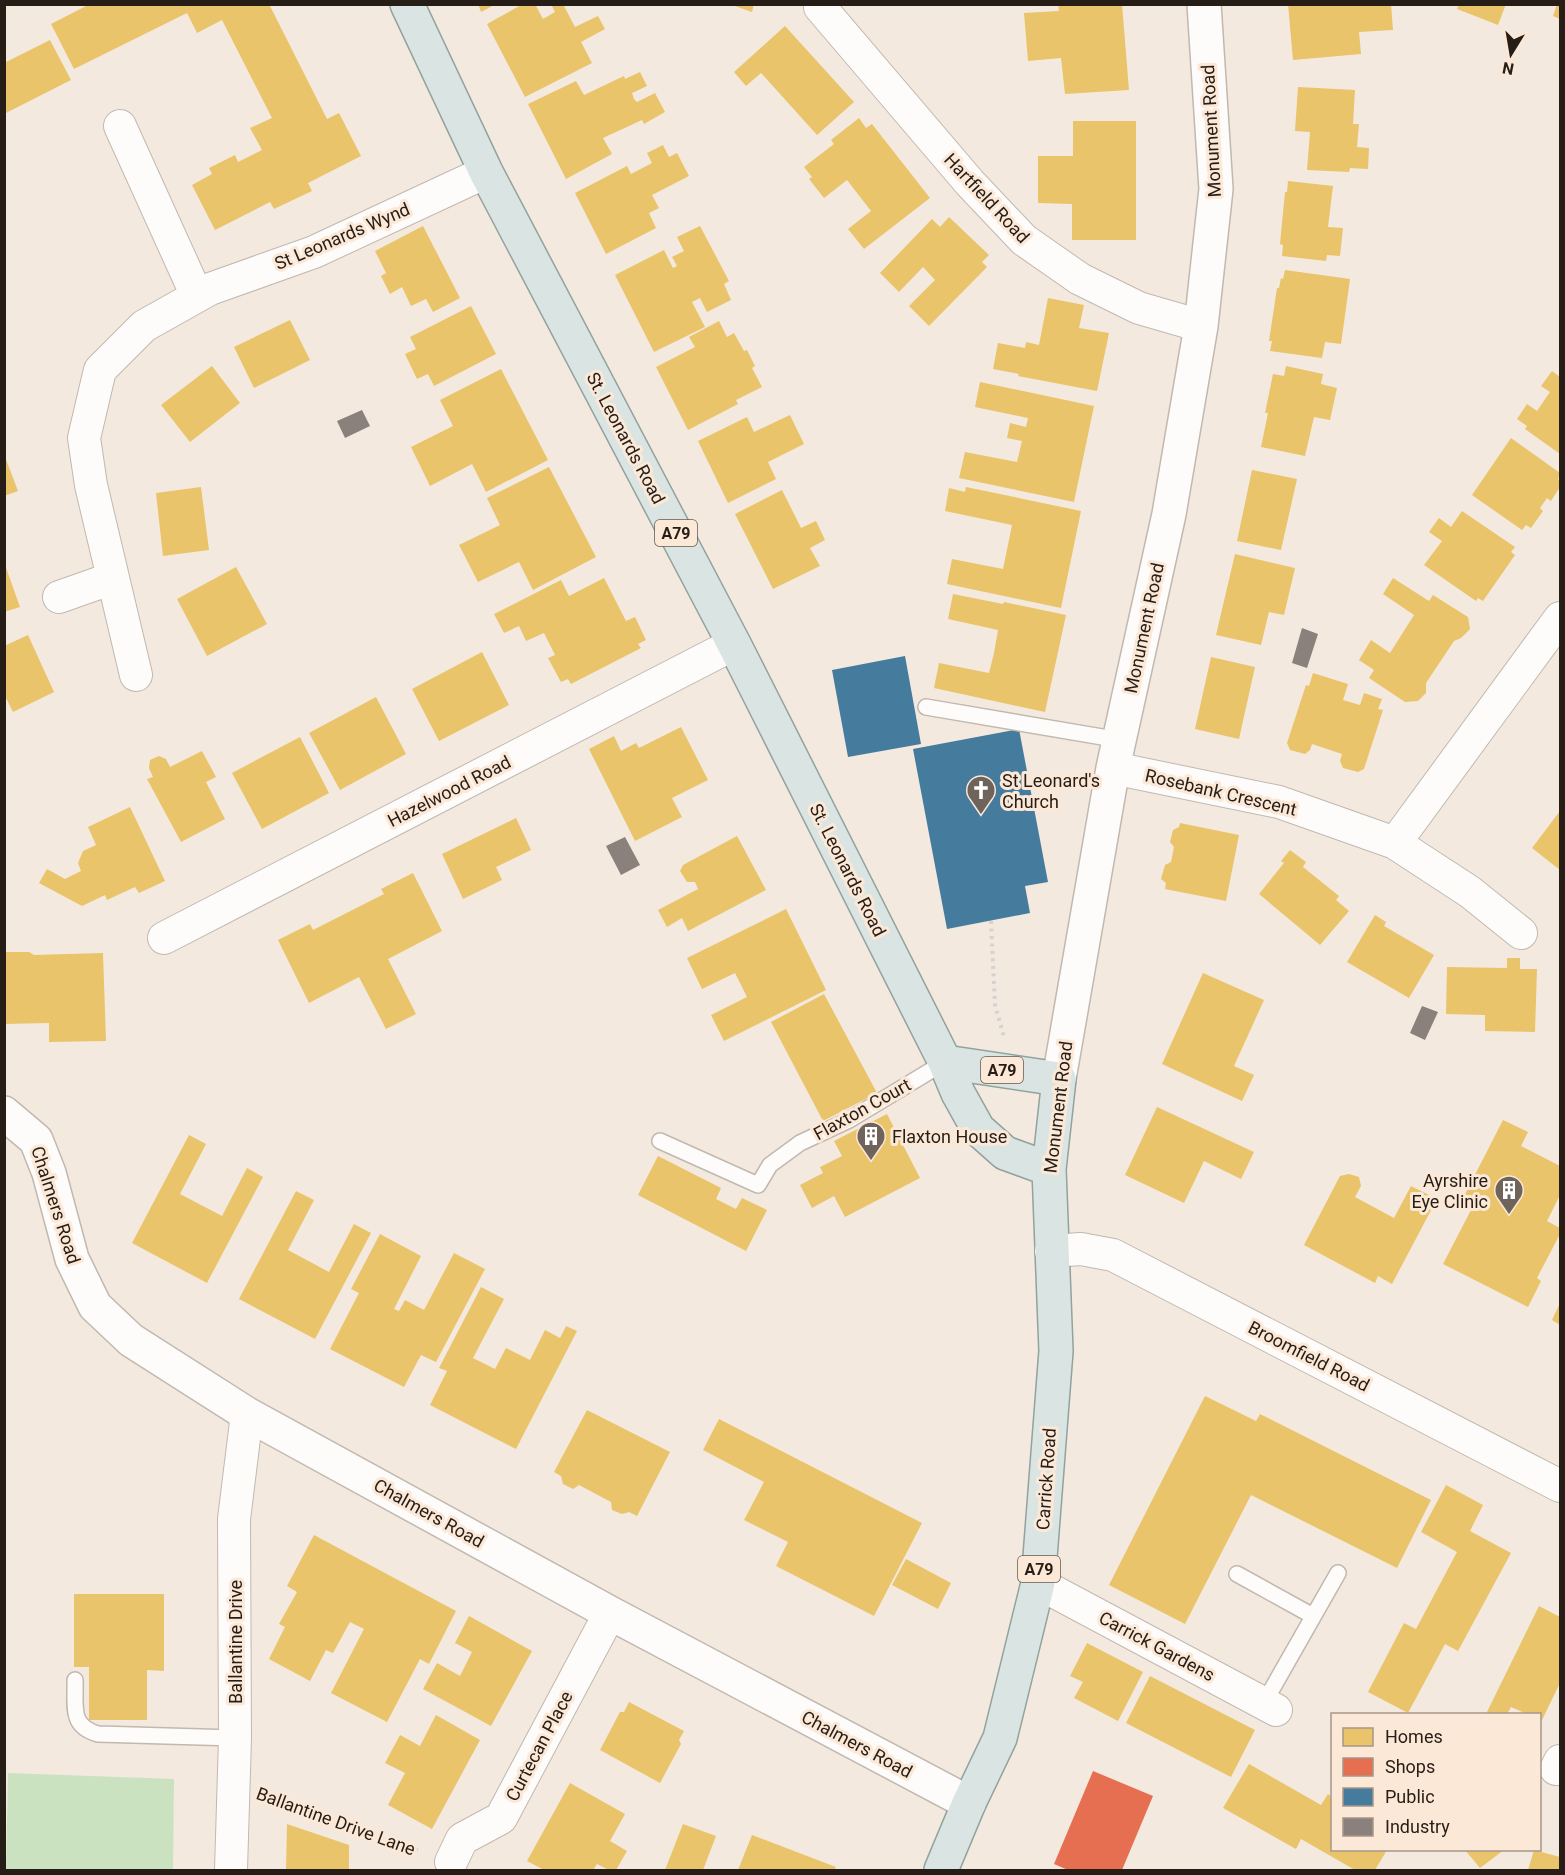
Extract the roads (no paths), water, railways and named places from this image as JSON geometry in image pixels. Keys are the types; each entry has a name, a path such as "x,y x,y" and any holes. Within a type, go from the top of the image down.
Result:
{"main road":[{"name":"St. Leonards Road","path":"407,4 486,172 734,644 945,1062 958,1094 978,1129 1005,1153 1049,1169"},
{"name":"A79","path":"945,1062 1059,1079"},
{"name":"Monument Road","path":"1052,1251 1049,1169 1059,1079"},
{"name":"Carrick Road","path":"940,1870 1000,1738 1038,1583 1056,1351 1052,1251"}],"street":[{"name":"Monument Road","path":"1059,1079 1116,754 1169,514 1201,326 1216,189 1204,4"},
{"name":"Hartfield Road","path":"820,7 970,183 1024,240 1080,279 1139,308 1201,326"},
{"path":"120,126 197,296"},
{"name":"St Leonards Wynd","path":"136,675 91,485 84,438 100,370 144,326 210,289 314,252 486,172"},
{"path":"59,597 113,578"},
{"path":"1395,843 1560,618"},
{"name":"Hazelwood Road","path":"164,938 734,644"},
{"name":"Rosebank Crescent","path":"1116,754 1279,802 1395,843 1470,892 1521,933"},
{"name":"Chalmers Road","path":"4,1113 36,1140 49,1173 72,1260 95,1306 131,1340 247,1414 610,1613 969,1803"},
{"name":"Broomfield Road","path":"1052,1251 1081,1249 1113,1255 1560,1486"},
{"name":"Ballantine Drive","path":"231,1870 236,1738 234,1519 247,1414"},
{"name":"Carrick Gardens","path":"1038,1583 1270,1707"},
{"name":"Curtecan Place","path":"451,1862 462,1839 501,1818 610,1613"}],"lane":[{"path":"926,707 1116,754"},
{"name":"Flaxton Court","path":"660,1141 758,1185 770,1166 800,1143 849,1120 945,1062"},
{"path":"1270,1707 1313,1616 1338,1573"},
{"path":"1237,1574 1313,1616"},
{"path":"75,1680 76,1716 80,1726 87,1731 98,1734 236,1738"}],"place":[{"name":"St Leonard's Church","path":"981,816"},
{"name":"Flaxton House","path":"871,1162"},
{"name":"Ayrshire Eye Clinic","path":"1509,1216"}]}
